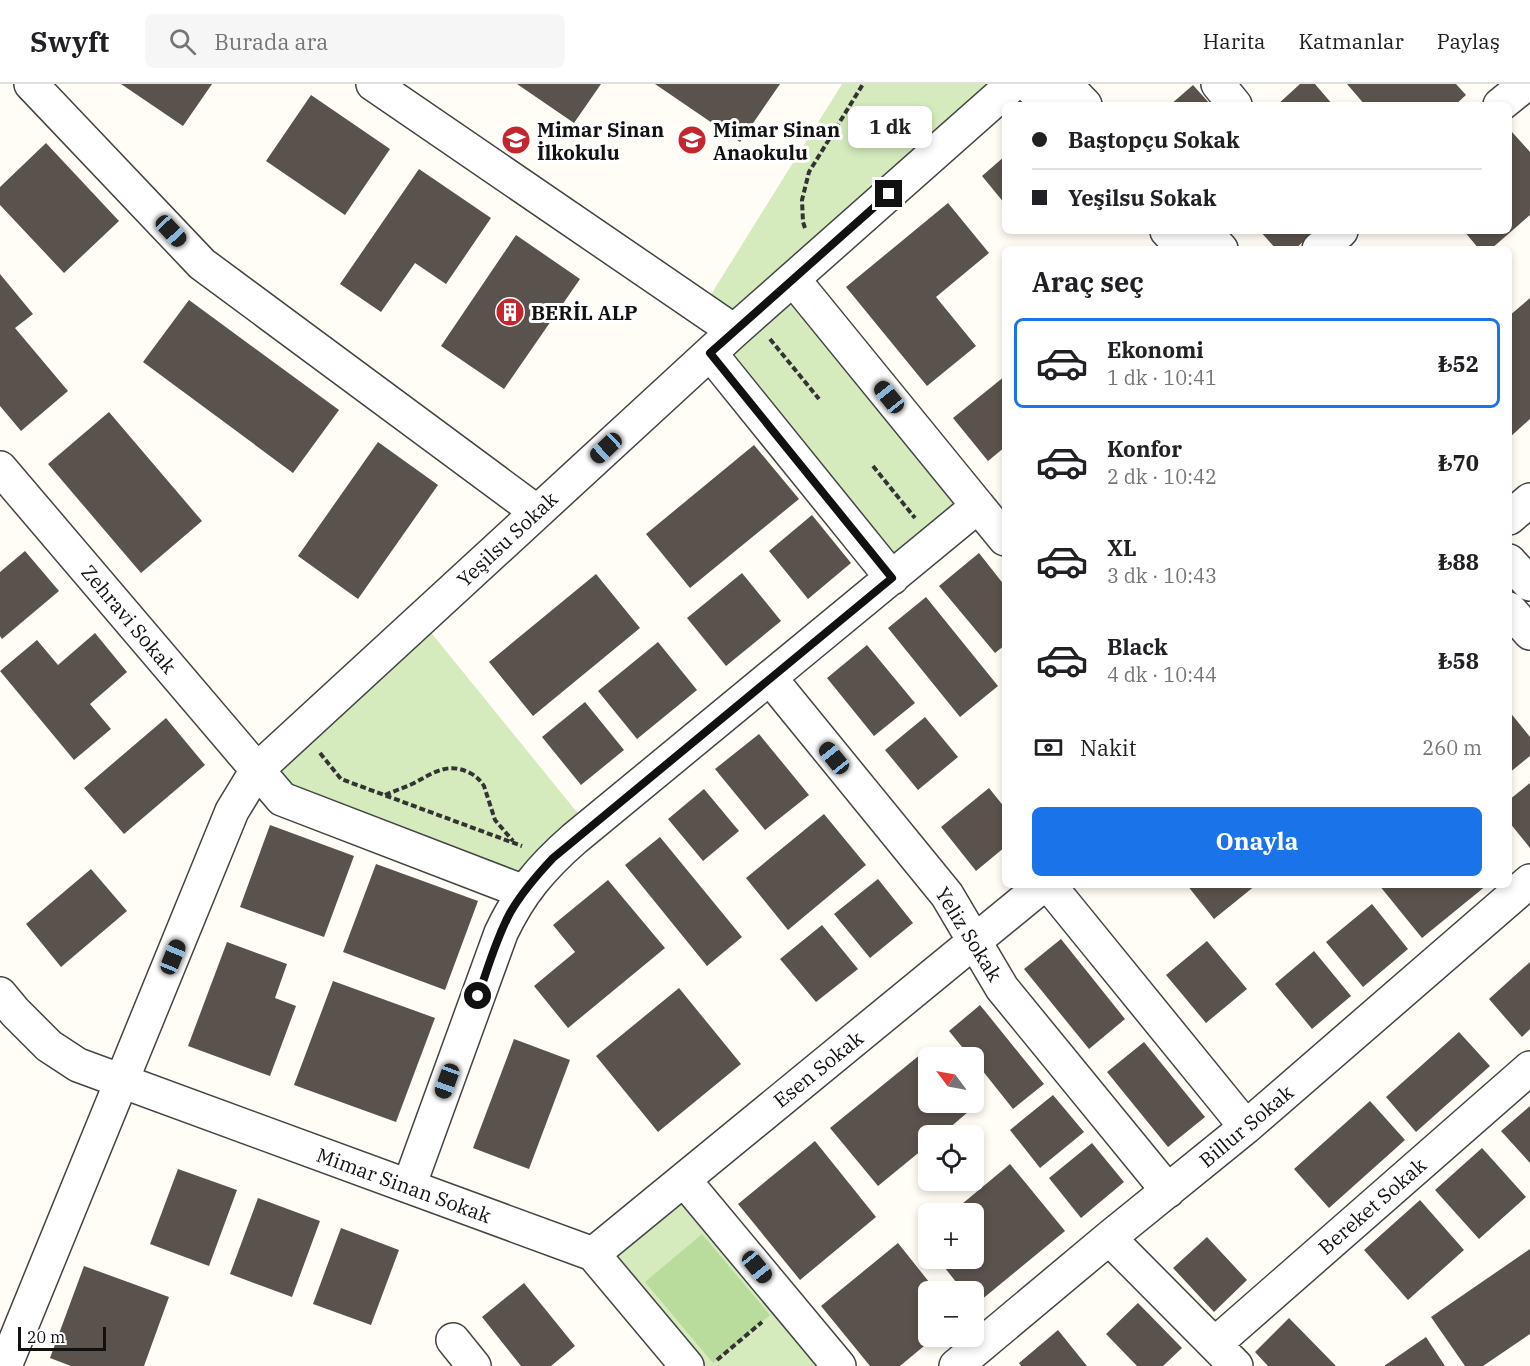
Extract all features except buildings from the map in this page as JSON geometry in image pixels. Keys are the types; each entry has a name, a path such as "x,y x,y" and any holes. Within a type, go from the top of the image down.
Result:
{"street":[{"path":"31,84 202,264 537,512"},
{"path":"373,84 742,323"},
{"name":"Yeşilsu Sokak","path":"5,1366 232,811 257,770 742,323 1013,84"},
{"path":"1028,84 1045,102"},
{"path":"1065,84 1081,102"},
{"path":"1218,84 1233,102"},
{"path":"1504,102 1526,84"},
{"path":"1170,234 1181,246"},
{"path":"1207,234 1218,246"},
{"path":"1323,246 1338,234"},
{"path":"793,279 1002,535"},
{"path":"710,353 892,578"},
{"name":"Zehravi Sokak","path":"0,468 282,799 524,892"},
{"path":"1512,515 1530,500"},
{"path":"409,1186 501,933 524,892 553,858 978,506"},
{"path":"1512,564 1530,584"},
{"path":"1512,612 1530,633"},
{"name":"Yeliz Sokak","path":"770,678 947,895 1002,988 1168,1191"},
{"name":"Billur Sokak","path":"956,1366 1246,1127 1530,880"},
{"name":"Esen Sokak","path":"593,1254 1039,888"},
{"path":"1051,888 1246,1127"},
{"name":"Mimar Sinan Sokak","path":"0,994 49,1046 78,1065 593,1254 700,1365"},
{"name":"Bereket Sokak","path":"1109,1238 1225,1355 1530,1068"},
{"path":"684,1180 839,1366"},
{"path":"453,1340 474,1366"}],"path":[{"path":"818,256 808,239 803,222 802,200 809,172 863,84"},
{"path":"742,323 819,399"},
{"path":"873,466 935,542"},
{"path":"300,729 341,779 553,858"},
{"path":"384,795 410,785 434,771 456,767 465,770 481,781 495,820 516,843"},
{"path":"700,1365 786,1302"}],"green space":[{"path":"842,84 1013,84 793,279 978,506 892,578 710,353 733,331 702,309"},
{"path":"420,619 589,827 524,892 257,770"},
{"path":"684,1180 839,1366 687,1366 593,1254"},
{"path":"702,1234 770,1315 713,1363 645,1282"}],"place":[{"name":"Mimar Sinan İlkokulu","path":"516,140"},
{"name":"Mimar Sinan Anaokulu","path":"692,140"},
{"name":"BERİL ALP","path":"510,312"}],"route":[{"path":"478,996 511,912 535,877 553,858 892,578 710,353 889,194"}]}
